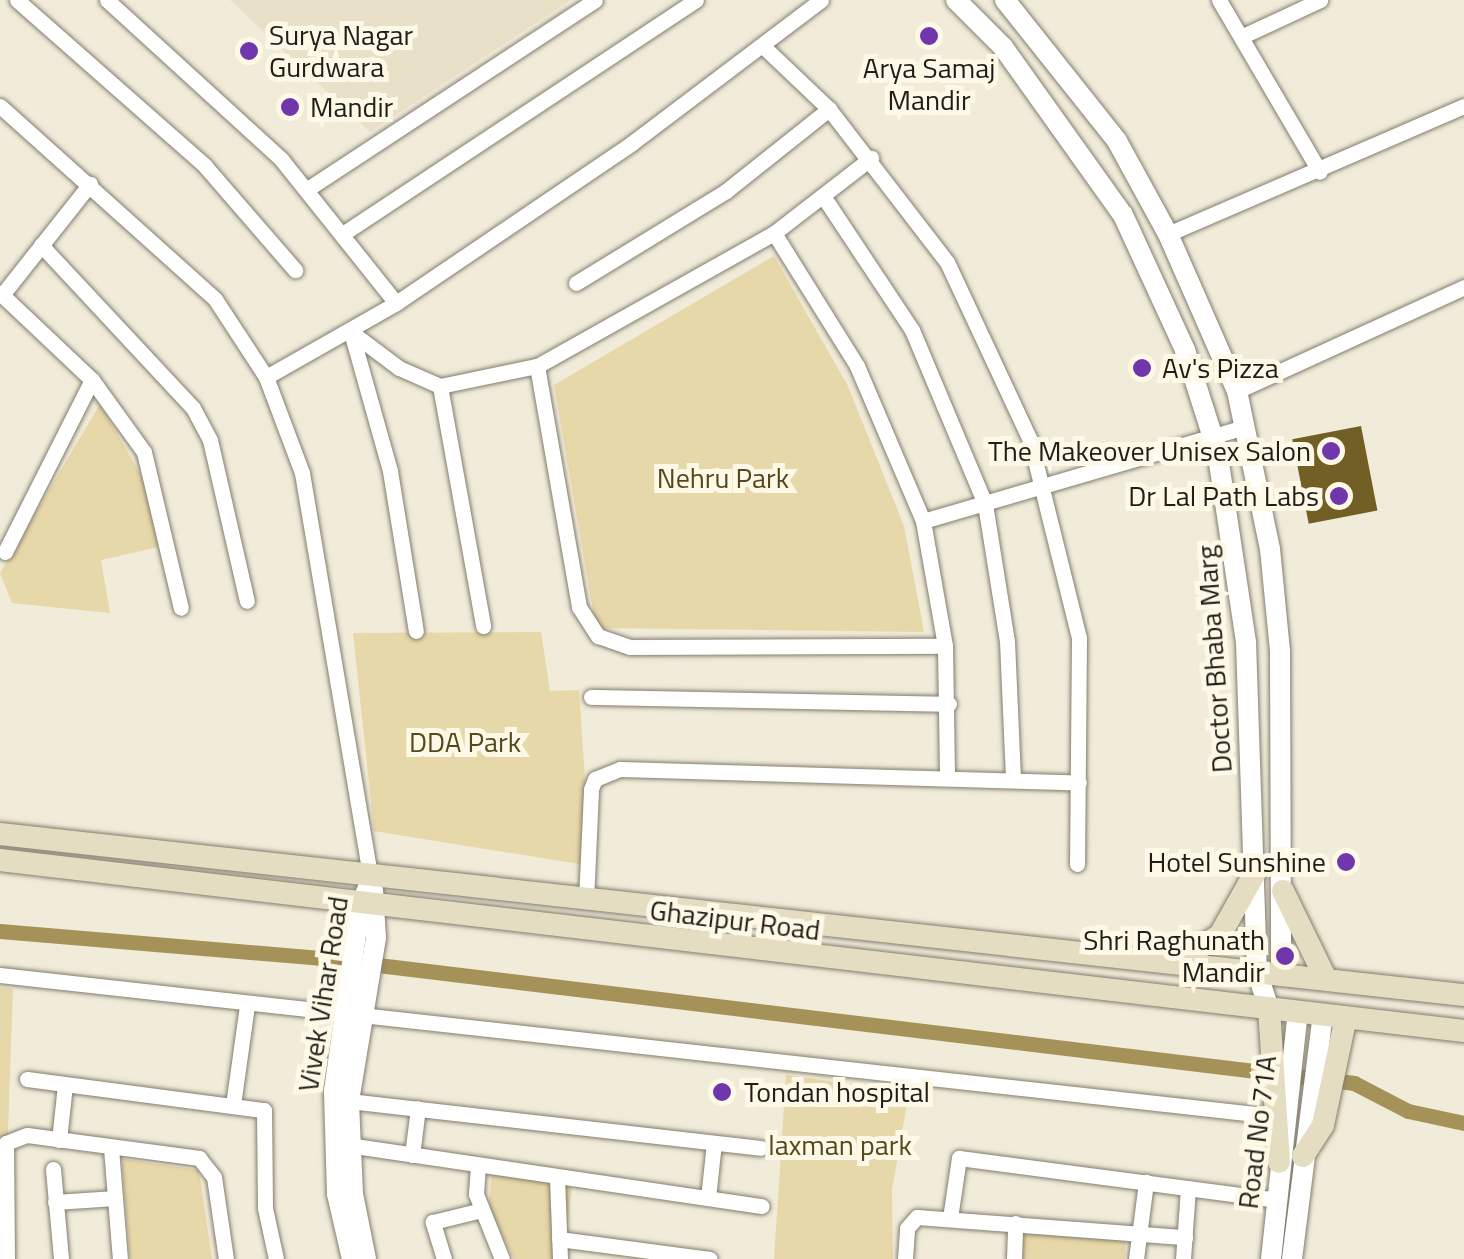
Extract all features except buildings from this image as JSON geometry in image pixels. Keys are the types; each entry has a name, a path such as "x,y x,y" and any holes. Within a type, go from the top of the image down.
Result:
{"main road":[{"name":"Ghazipur Road","path":"0,834 371,880 1464,996"},
{"name":"Ghazipur Road","path":"0,860 368,908 1464,1031"},
{"path":"1172,963 1220,936 1256,872"},
{"path":"1283,881 1326,979"},
{"path":"1302,1156 1320,1098 1327,1049 1343,1016 1366,984"},
{"path":"1269,1008 1285,1046 1277,1103 1279,1162"}],"street":[{"path":"17,0 204,166 295,270"},
{"path":"107,0 308,188 396,303"},
{"path":"308,188 595,0"},
{"path":"344,234 696,0"},
{"path":"266,378 396,303 766,49 821,0"},
{"name":"Doctor Bhaba Marg","path":"956,0 1014,62 1123,215 1186,350 1213,437 1246,642 1256,872 1256,972 1269,1008"},
{"path":"1005,0 1117,141 1168,234 1237,391 1280,652 1281,975"},
{"path":"1219,0 1245,35 1320,172"},
{"path":"1245,35 1320,0"},
{"path":"766,49 829,109 871,158 969,296 1047,485 1079,638 1077,864"},
{"path":"0,106 216,300 266,378 302,473 371,880"},
{"path":"1168,234 1320,172 1464,106"},
{"path":"576,282 726,191 829,109"},
{"path":"351,332 399,368 440,386 537,366 774,233 871,158"},
{"path":"90,184 1,294 92,380 123,416 157,482 181,608"},
{"path":"823,196 912,330 985,504 1007,641 1013,780"},
{"path":"774,233 857,366 923,521 945,646 949,704 947,776"},
{"path":"41,245 194,408 210,440 247,601"},
{"path":"1237,391 1464,286"},
{"path":"351,332 390,471 416,631"},
{"path":"537,366 579,607 598,636 630,648 945,646"},
{"path":"5,552 92,380"},
{"path":"440,386 484,626"},
{"path":"923,521 1245,427"},
{"path":"591,697 949,704"},
{"path":"586,901 592,789 608,772 947,776 1079,783"},
{"path":"1256,872 1283,881"},
{"name":"Vivek Vihar Road","path":"352,1259 333,1144 359,987 371,880"},
{"path":"0,975 354,1018 1277,1103"},
{"path":"233,1105 247,1005"},
{"name":"Road No 71A","path":"1285,1046 1298,1011"},
{"name":"Vivek Vihar Road","path":"354,1018 348,1145 366,1259"},
{"path":"27,1078 264,1110 266,1208 276,1259"},
{"path":"59,1140 65,1084"},
{"path":"349,1100 760,1148"},
{"path":"412,1155 418,1108"},
{"path":"6,1259 6,1144 27,1135 110,1148 186,1154 207,1165 226,1259"},
{"path":"708,1198 714,1143"},
{"path":"348,1145 762,1206"},
{"path":"110,1148 120,1259"},
{"name":"Road No 71A","path":"1292,1259 1302,1156"},
{"path":"950,1218 958,1158 1276,1200"},
{"name":"Road No 71A","path":"1271,1259 1279,1162"},
{"path":"478,1165 482,1210 502,1259"},
{"path":"53,1168 60,1259"},
{"path":"557,1176 560,1259"},
{"path":"1136,1259 1146,1182"},
{"path":"1183,1259 1188,1188"},
{"path":"56,1202 115,1198"},
{"path":"444,1259 433,1222 482,1210"},
{"path":"905,1259 911,1220 950,1218 1184,1237"},
{"path":"1014,1259 1015,1223"},
{"path":"559,1239 600,1252 710,1259"}],"shaded area":[{"path":"230,0 571,0 370,132"}],"green space":[{"name":"Nehru Park","path":"774,256 848,386 904,526 924,632 596,628 554,385"},
{"path":"100,404 146,484 159,547 101,560 110,613 12,603 0,573"},
{"name":"DDA Park","path":"541,632 550,691 579,690 591,866 374,831 353,633"},
{"path":"0,987 13,989 4,1242 0,1241"},
{"name":"laxman park","path":"786,1075 909,1092 892,1190 893,1259 774,1259"},
{"path":"122,1159 199,1170 212,1259 130,1259"},
{"path":"492,1167 572,1188 563,1259 514,1259 489,1207"},
{"path":"1023,1230 1126,1236 1125,1259 1021,1259"}],"waterway":[{"path":"0,931 320,958 1354,1083 1408,1111 1464,1123"}],"place":[{"name":"Arya Samaj Mandir","path":"929,36"},
{"name":"Surya Nagar Gurdwara","path":"249,51"},
{"name":"Mandir","path":"290,107"},
{"name":"Av's Pizza","path":"1142,368"},
{"name":"The Makeover Unisex Salon","path":"1331,451"},
{"name":"Dr Lal Path Labs","path":"1339,496"},
{"name":"Hotel Sunshine","path":"1346,862"},
{"name":"Shri Raghunath Mandir","path":"1285,956"},
{"name":"Tondan hospital","path":"722,1092"}]}
